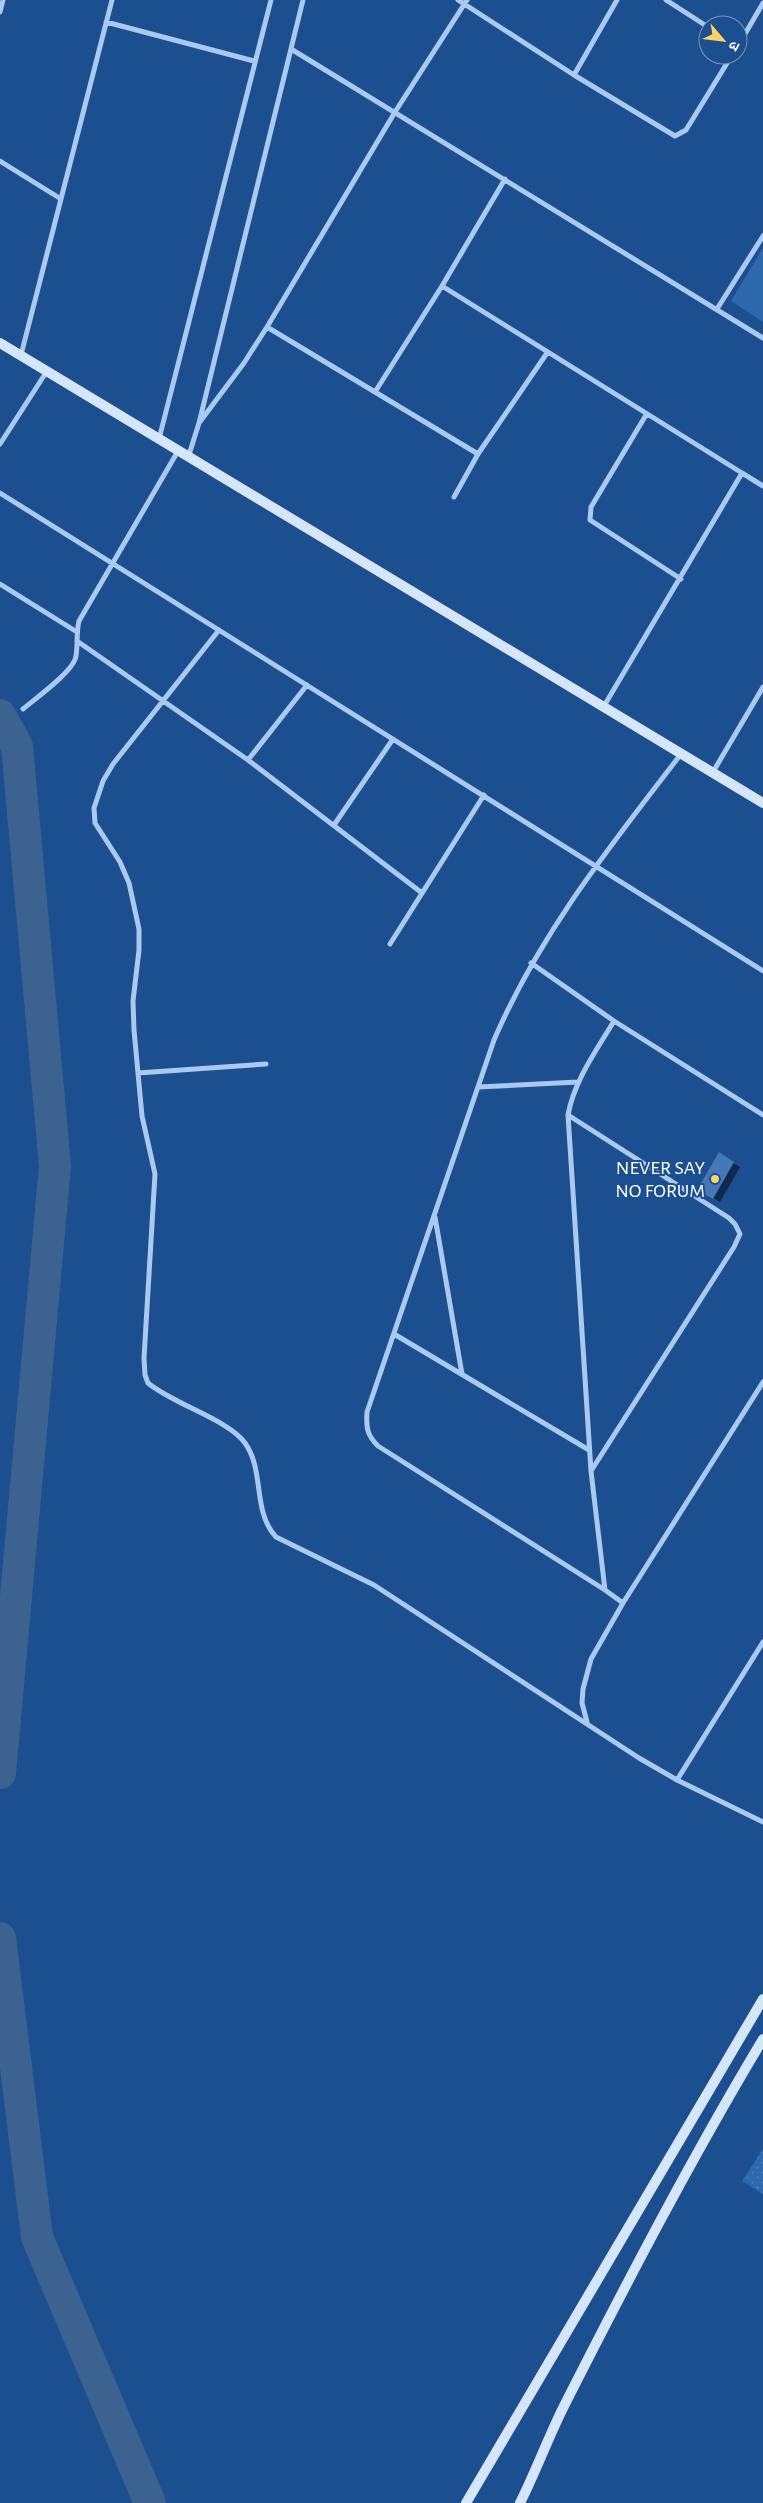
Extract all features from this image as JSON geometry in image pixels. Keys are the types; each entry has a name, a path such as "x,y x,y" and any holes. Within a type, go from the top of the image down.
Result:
{"main road":[{"path":"0,343 763,803"},
{"path":"466,2503 763,1999"},
{"path":"520,2503 563,2409 657,2225 709,2130 763,2039"}],"street":[{"path":"21,355 112,0"},
{"path":"159,439 271,0"},
{"path":"188,458 199,423 303,0"},
{"path":"458,0 466,2 574,75 675,136 686,130 726,65"},
{"path":"574,75 617,0"},
{"path":"666,0 698,21"},
{"path":"0,12 2,1"},
{"path":"199,423 244,363 268,326 395,112 466,2"},
{"path":"748,29 763,3"},
{"path":"106,22 254,61"},
{"path":"291,49 763,338"},
{"path":"0,161 61,199"},
{"path":"375,392 442,286 505,180"},
{"path":"717,309 763,236"},
{"path":"442,286 547,354 763,486"},
{"path":"268,326 478,454"},
{"path":"454,497 478,454 547,354"},
{"path":"0,444 47,371"},
{"path":"646,415 591,507 590,520 681,580"},
{"path":"23,709 72,665 76,658 76,632 79,621 178,452"},
{"path":"604,706 681,580 742,473"},
{"path":"0,493 763,971"},
{"path":"0,584 76,632"},
{"path":"219,630 113,764 103,781 94,808 95,822 120,862 129,882 139,928 139,950 133,1001 142,1116 155,1174 144,1358 145,1375 148,1383 238,1435 251,1454 263,1516 268,1528 276,1537 374,1585 677,1780 763,1822"},
{"path":"77,641 248,760 422,893"},
{"path":"248,760 307,685"},
{"path":"713,773 763,687"},
{"path":"334,825 393,739"},
{"path":"623,1603 378,1446 369,1436 366,1426 367,1412 494,1040 512,999 531,963 595,866 682,754"},
{"path":"390,944 484,795"},
{"path":"531,963 614,1021 763,1115"},
{"path":"605,1590 589,1450 568,1115 571,1098 578,1082 614,1021"},
{"path":"138,1074 266,1064"},
{"path":"478,1087 578,1082"},
{"path":"568,1115 728,1218 735,1224 740,1234 734,1247 591,1471"},
{"path":"434,1216 462,1374"},
{"path":"394,1334 589,1450"},
{"path":"587,1722 582,1703 589,1666 623,1603 763,1382"},
{"path":"677,1780 763,1642"}],"shaded area":[{"path":"763,248 763,322 731,301"},
{"path":"763,2149 763,2194 742,2181"}],"building":[{"path":"719,1152 734,1162 713,1199 697,1190"}],"waterway":[{"path":"0,715 17,746 55,1166 0,1773"},
{"path":"0,1938 37,2237 150,2503"}],"place":[{"name":"NEVER SAY NO FORUM","path":"715,1179"}]}
